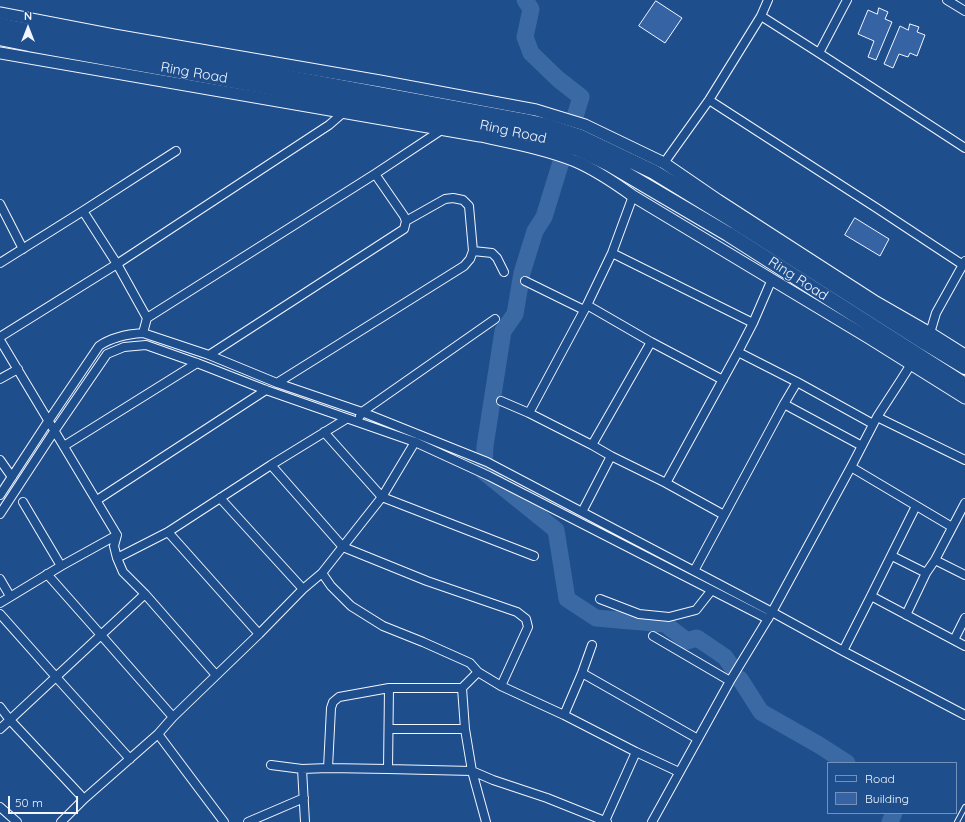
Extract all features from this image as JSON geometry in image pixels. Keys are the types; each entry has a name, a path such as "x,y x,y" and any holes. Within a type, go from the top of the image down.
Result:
{"highway":[{"name":"Ring Road","path":"0,25 127,48 543,131 580,143 654,172 927,338 965,367"},
{"name":"Ring Road","path":"0,38 529,134 543,131"},
{"name":"Ring Road","path":"580,143 609,164 728,234 914,360 965,385"}],"street":[{"path":"664,163 709,100 761,16 768,0"},
{"path":"819,52 847,0"},
{"path":"947,0 965,10"},
{"path":"0,13 514,106 543,131 580,143 664,163 927,338 965,355"},
{"path":"761,16 819,52 965,148"},
{"path":"0,53 443,129 508,142 543,131"},
{"path":"652,822 730,681 772,612 875,420 927,338 936,313 964,263 788,152 709,100"},
{"path":"216,675 145,594 123,572 114,546 117,535 0,338 117,264 329,125 344,112"},
{"path":"143,332 147,318 375,174 443,129"},
{"path":"580,143 603,175 633,196 869,338 914,360 965,398"},
{"path":"0,263 176,151"},
{"path":"209,355 404,229 406,221 404,216 375,174"},
{"path":"529,413 586,307 612,253 633,196"},
{"path":"277,383 464,266 470,259 473,251 469,206 463,200 453,198 445,199 406,221"},
{"path":"0,204 23,249"},
{"path":"83,211 117,264 147,318"},
{"path":"473,251 492,252 497,258 504,272"},
{"path":"612,253 753,323"},
{"path":"666,483 738,352 753,323 772,279"},
{"path":"524,281 586,307 723,380"},
{"path":"358,422 362,412 496,319"},
{"path":"0,495 99,346 122,336 143,332 209,355 277,383 362,412 487,462 965,715"},
{"path":"592,445 651,342"},
{"path":"0,514 107,354 124,347 146,345 346,419 414,442 490,476 768,619"},
{"path":"738,352 875,420 965,460"},
{"path":"64,446 197,363"},
{"path":"0,379 18,369"},
{"path":"694,571 797,382"},
{"path":"97,500 266,390"},
{"path":"501,401 529,413 592,445 724,515"},
{"path":"784,404 862,446"},
{"path":"117,558 168,532 271,465 346,419"},
{"path":"324,432 382,497 534,556"},
{"path":"61,822 84,799 158,734 303,589 322,573 382,497 414,442"},
{"path":"582,512 611,456"},
{"path":"0,460 12,477"},
{"path":"271,465 343,547 427,581 517,612 526,619 528,627 501,686"},
{"path":"850,467 952,527"},
{"path":"220,498 303,589"},
{"path":"22,502 60,566"},
{"path":"906,615 926,573 935,560 965,503"},
{"path":"843,651 916,506"},
{"path":"168,532 259,634"},
{"path":"0,603 60,566 117,535"},
{"path":"892,556 926,573"},
{"path":"935,560 965,575"},
{"path":"322,573 331,586 351,606 383,626 470,663 478,672 501,686 564,715 679,772"},
{"path":"47,574 173,718"},
{"path":"0,579 10,596"},
{"path":"600,599 639,614 669,617 696,610 712,590"},
{"path":"0,729 145,594"},
{"path":"871,596 965,646"},
{"path":"0,614 130,759"},
{"path":"954,640 965,618"},
{"path":"653,636 730,681"},
{"path":"564,715 592,645"},
{"path":"328,768 331,708 333,702 339,697 389,688 462,688 478,672"},
{"path":"582,673 698,739"},
{"path":"388,769 389,688"},
{"path":"462,688 465,729 472,771 486,822"},
{"path":"0,707 10,720 84,799"},
{"path":"389,729 465,729"},
{"path":"158,734 224,822"},
{"path":"271,765 302,769 328,768 472,771 493,780 547,798 606,822 636,752"},
{"path":"302,769 305,822"},
{"path":"248,822 304,798"},
{"path":"0,807 17,822"}],"lane":[{"path":"957,822 965,807"}],"building":[{"path":"656,1 682,18 665,43 639,26"},
{"path":"879,8 888,12 885,19 892,22 876,60 868,57 874,41 858,34 868,10 877,14"},
{"path":"910,24 919,27 917,32 925,35 917,56 910,53 908,57 899,54 893,68 884,64 900,26 908,30"},
{"path":"855,218 889,239 880,256 845,235"}],"waterway":[{"path":"525,0 531,9 525,37 531,53 558,79 581,97 544,217 535,231 522,273 515,314 503,331 485,446 484,472 556,530 567,599 596,618 665,624 687,641 697,638 725,657 732,667"},
{"path":"740,679 761,712 845,762"},
{"path":"890,822 894,814"}]}
